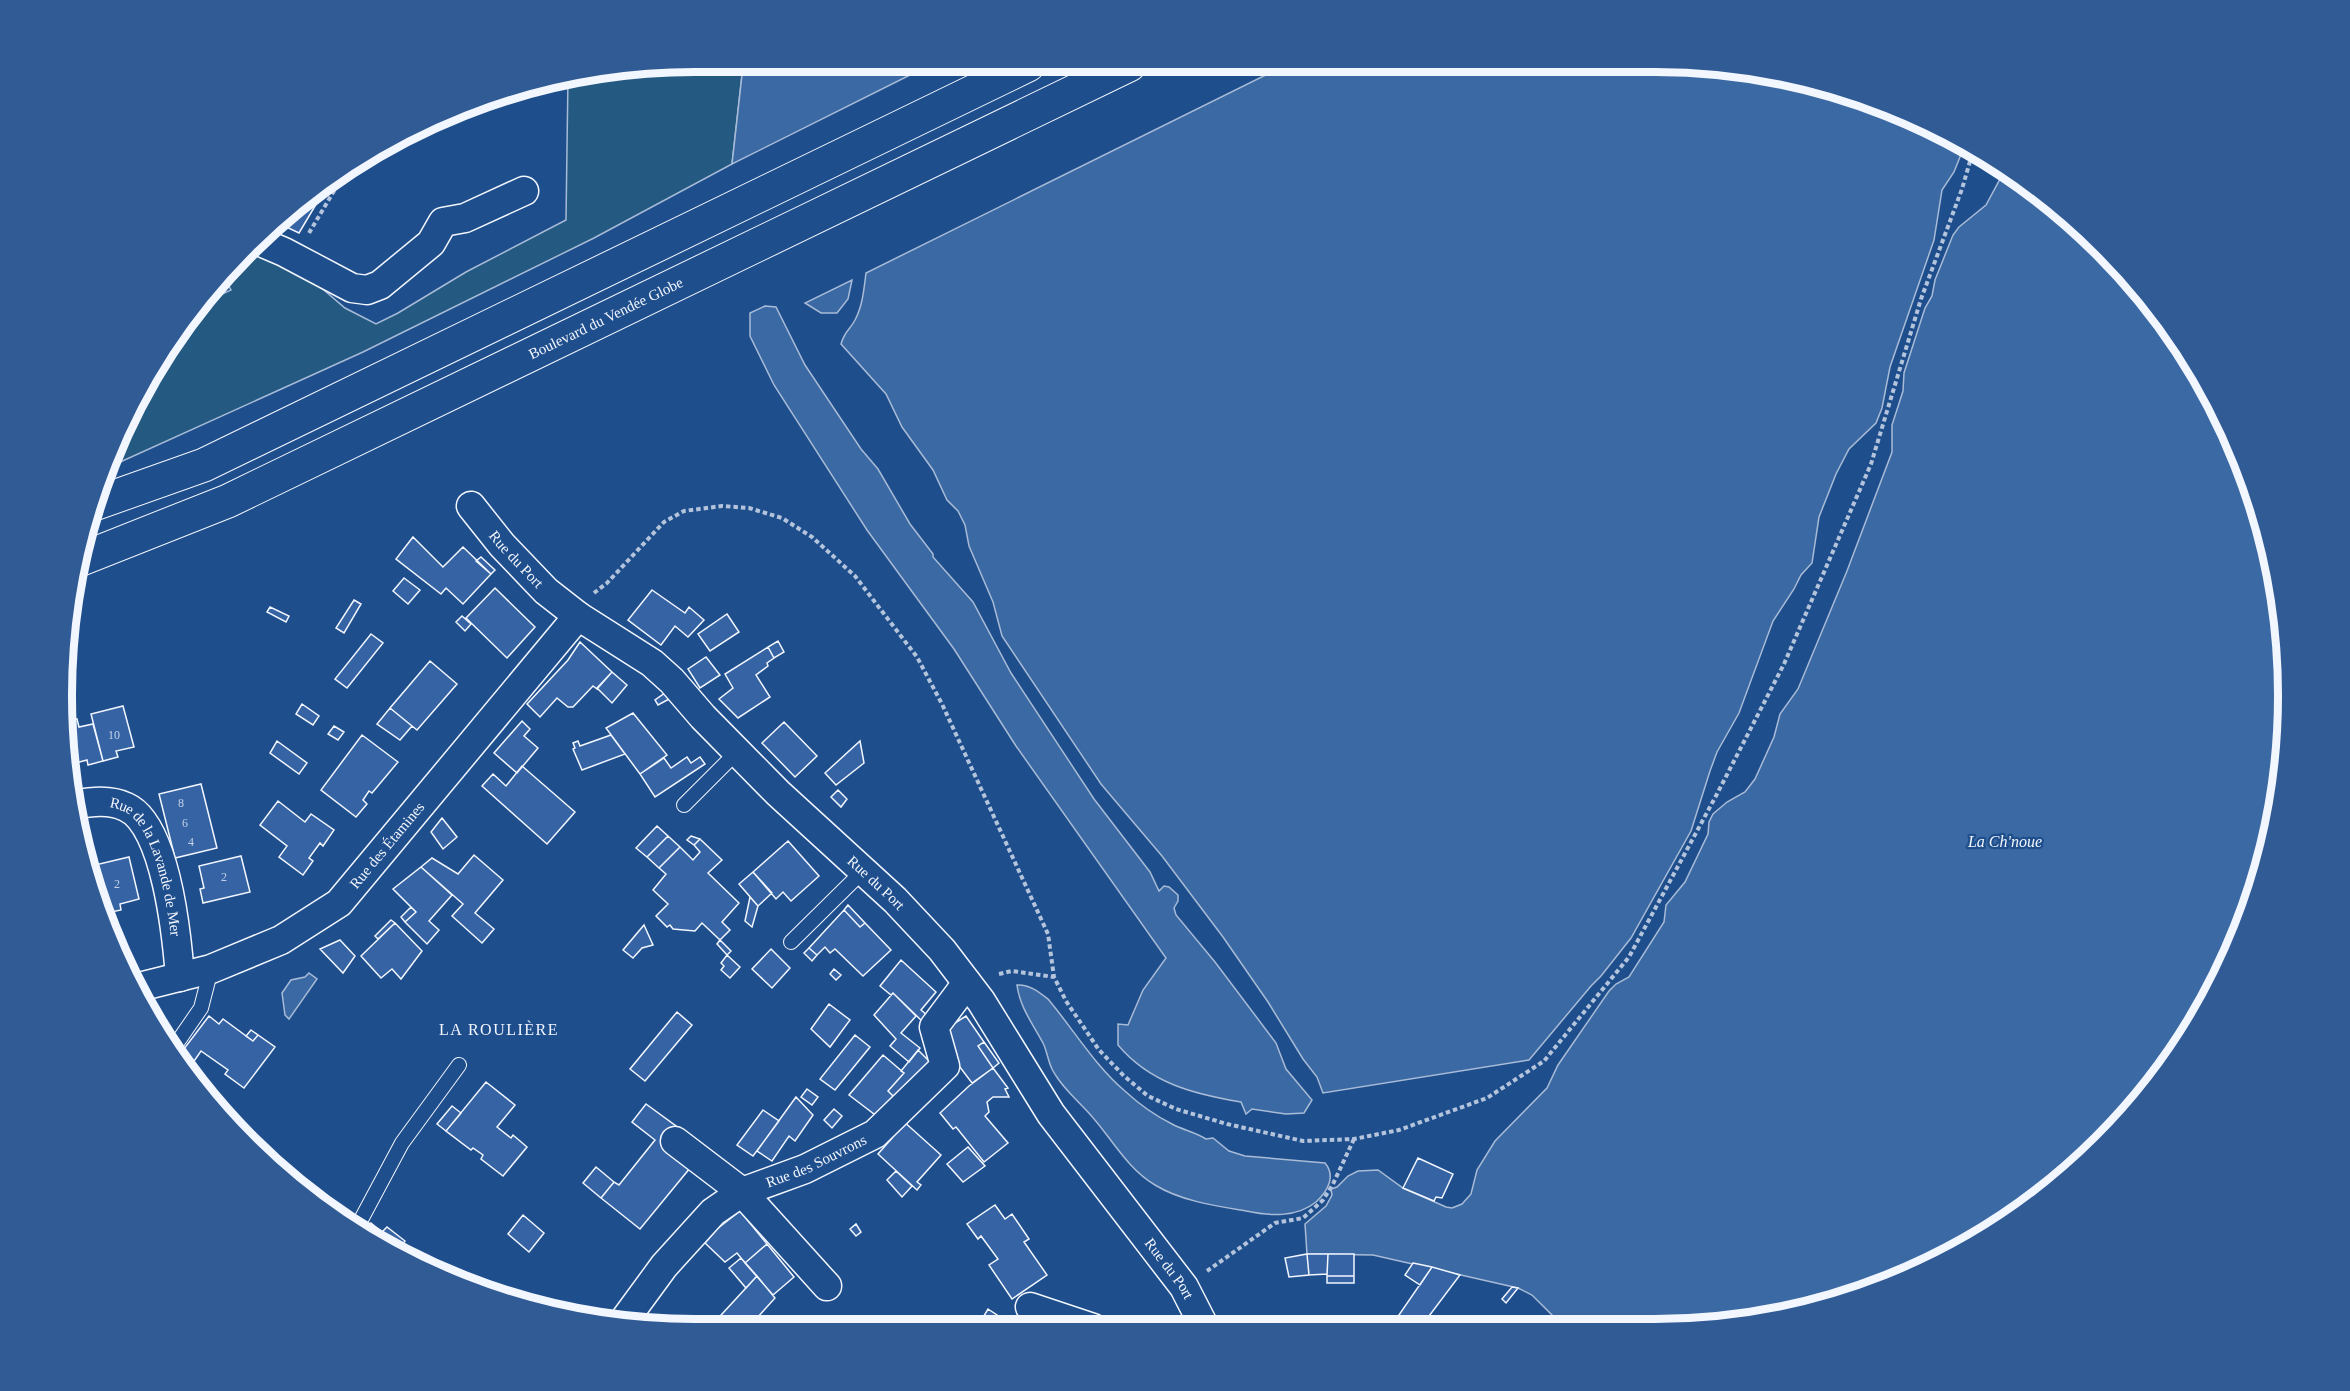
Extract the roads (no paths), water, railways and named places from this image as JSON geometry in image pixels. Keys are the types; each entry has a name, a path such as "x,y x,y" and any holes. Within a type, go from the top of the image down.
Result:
{"main road":[{"path":"103,501 204,465 1014,72"},
{"name":"Boulevard du Vendée Globe","path":"88,556 228,501 1115,72"}],"street":[{"path":"266,245 352,288 367,290 380,285 431,243 443,222 465,218 524,191"},
{"name":"Rue du Port","path":"471,506 502,544 546,591 578,616 651,663 672,681 778,793 895,900 942,950 981,1001 1051,1114 1184,1287 1200,1319"},
{"name":"Rue des Étamines","path":"144,986 211,969 281,940 339,903 578,616"},
{"name":"Rue de la Lavande de Mer","path":"82,804 107,801 129,808 146,824 156,842 176,930 180,977"},
{"name":"Rue des Souvrons","path":"628,1315 664,1266 712,1212 742,1192 805,1169 875,1134 945,1066 934,1027 967,983"},
{"path":"675,1141 742,1192 827,1286"},
{"path":"1029,1307 1066,1319"}],"lane":[{"path":"684,805 737,752"},
{"path":"790,942 863,871"},
{"path":"177,1042 201,1008 211,969"},
{"path":"360,1221 402,1143 459,1065"}],"water":[{"path":"742,72 916,72 732,164"},
{"path":"1272,72 1654,72 1736,77 1816,93 1855,105 1893,119 1961,153 1954,172 1942,190 1934,240 1890,367 1882,408 1876,423 1849,449 1836,474 1819,517 1812,563 1801,575 1773,621 1739,713 1717,752 1691,831 1631,938 1529,1060 1323,1093 1317,1077 1223,937 1162,856 1101,784 1002,636 993,602 969,546 965,525 958,511 947,500 933,470 902,427 886,394 841,344 860,308 866,273"},
{"name":"La Ch'noue","path":"2001,177 2066,227 2123,284 2149,316 2173,349 2194,384 2231,457 2257,534 2266,574 2273,614 2278,696 2273,777 2266,817 2257,857 2231,934 2214,971 2173,1042 2123,1107 2095,1136 2066,1164 2001,1214 1930,1255 1893,1272 1816,1298 1736,1314 1695,1318 1550,1319 1552,1315 1532,1295 1518,1288 1373,1255 1307,1254 1305,1224 1326,1206 1332,1195 1331,1189 1358,1171 1378,1170 1403,1188 1446,1207 1452,1208 1462,1204 1471,1194 1477,1170 1495,1141 1547,1088 1558,1065 1609,991 1629,977 1664,922 1666,905 1685,882 1708,834 1709,822 1713,814 1727,802 1745,792 1755,779 1774,737 1780,714 1798,689 1847,571 1892,452 1892,425 1903,391 1904,373 1925,308 1932,296 1935,280 1953,235 1959,227 1986,205"},
{"path":"852,280 848,299 837,313 821,313 805,303"},
{"path":"765,306 776,307 805,365 861,449 878,469 910,524 933,557 973,602 1011,673 1094,799 1150,872 1159,891 1164,886 1169,887 1178,895 1174,908 1176,915 1276,1043 1286,1069 1312,1100 1304,1113 1286,1114 1252,1109 1246,1114 1241,1102 1206,1095 1158,1078 1144,1069 1118,1045 1118,1024 1128,1025 1143,990 1166,958 1016,746 954,649 867,530 774,385 750,336 750,313"},
{"path":"309,973 317,979 289,1019 285,1015 282,993 291,980 305,977"},
{"path":"1017,985 1030,987 1048,999 1104,1071 1148,1110 1206,1139 1213,1138 1229,1151 1245,1156 1325,1163 1330,1178 1324,1193 1316,1202 1300,1211 1273,1215 1199,1202 1165,1191 1144,1178 1126,1160 1095,1120 1055,1075 1043,1043 1024,1008"}],"district":[{"name":"LA ROULIÈRE","path":"499,1029"}]}
